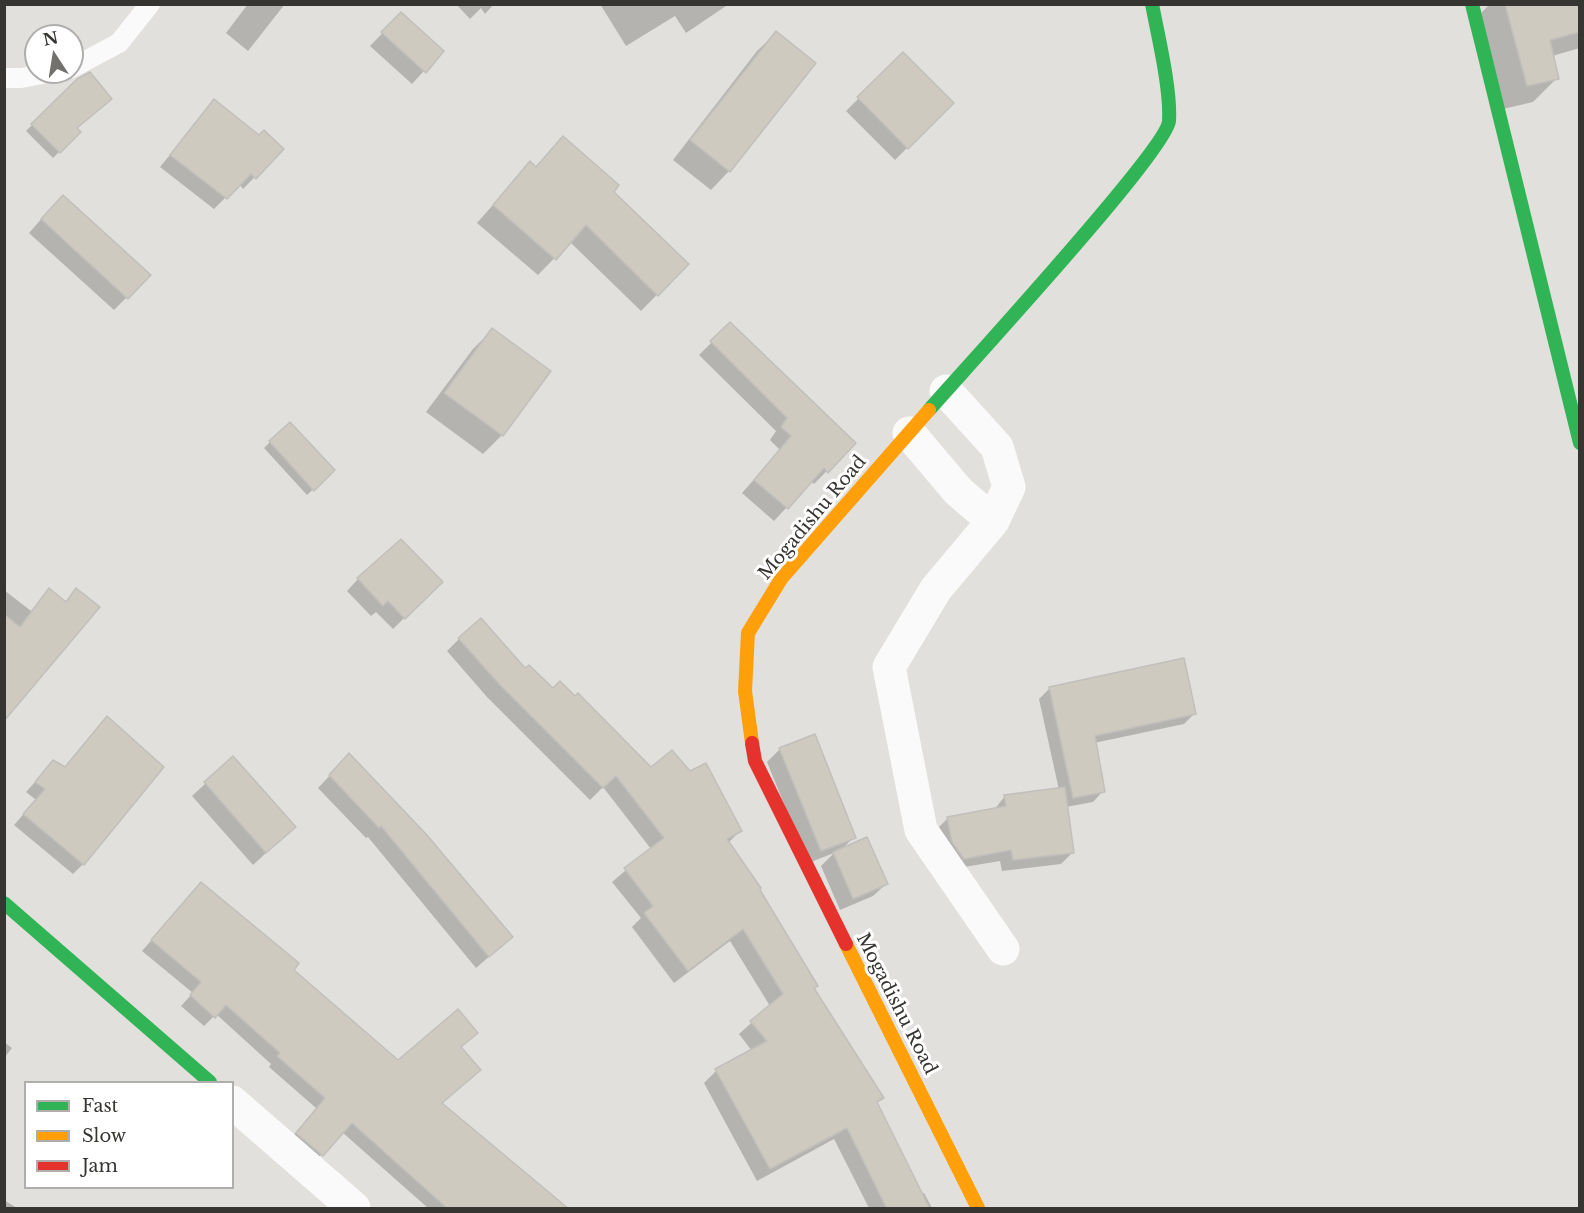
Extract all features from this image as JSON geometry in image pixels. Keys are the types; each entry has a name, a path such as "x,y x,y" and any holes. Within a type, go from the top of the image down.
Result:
{"street":[{"name":"Mogadishu Road","path":"978,1209 755,761 745,691 748,633 781,579 1137,172 1169,123 1162,55 1152,4"},
{"path":"1472,4 1580,443"},
{"path":"946,390 997,447 1009,487 993,521 936,589 889,667 921,830 1003,949"},
{"path":"909,433 958,490 993,521"},
{"path":"4,903 208,1081"},
{"path":"234,1104 354,1209"}],"lane":[{"path":"84,62 119,44 150,4"},
{"path":"4,78 24,77"}],"building":[{"path":"1505,4 1580,4 1580,32 1550,40 1559,79 1527,86"},
{"path":"401,12 444,51 426,73 381,32"},
{"path":"776,31 816,63 730,172 690,140"},
{"path":"903,52 954,103 908,149 857,97"},
{"path":"90,72 112,99 77,128 81,132 60,153 31,124 72,84 84,84 84,75"},
{"path":"214,99 259,135 264,130 284,149 256,179 251,174 227,199 170,155"},
{"path":"563,136 619,185 614,192 689,264 658,296 586,225 556,260 493,205 530,161 536,167"},
{"path":"63,195 151,275 128,299 41,219"},
{"path":"730,322 856,443 828,473 824,468 788,509 754,480 791,436 781,427 787,418 710,341"},
{"path":"492,328 551,371 503,436 444,393"},
{"path":"290,422 335,470 314,491 269,441"},
{"path":"401,539 443,582 405,619 388,601 383,606 357,578"},
{"path":"49,588 66,602 76,588 100,607 4,721 4,614 20,627"},
{"path":"481,618 525,668 529,665 553,688 560,681 575,696 578,693 651,767 672,750 690,771 706,763 742,831 727,839 761,888 760,890 818,986 814,988 884,1098 877,1102 930,1209 887,1209 847,1128 770,1169 715,1069 767,1041 750,1021 783,994 743,929 688,971 644,913 653,906 624,868 664,838 616,776 603,788 500,685 458,638"},
{"path":"1184,658 1196,714 1095,736 1105,792 1073,798 1049,687"},
{"path":"107,716 164,767 84,865 23,814 45,789 35,782 53,760 65,767"},
{"path":"815,734 856,838 821,851 779,748"},
{"path":"349,753 426,834 513,937 489,957 381,826 379,828 329,775"},
{"path":"233,756 296,827 266,853 204,782"},
{"path":"1065,787 1074,853 1013,860 1011,850 964,859 952,842 947,817 1006,806 1004,795"},
{"path":"867,837 888,884 853,899 833,852"},
{"path":"201,882 299,963 294,970 398,1060 458,1009 478,1033 461,1047 481,1070 442,1103 569,1209 448,1209 352,1123 323,1156 296,1133 325,1098 277,1056 280,1053 226,1005 215,1018 190,995 201,982 151,940"}],"traffic: fast":[{"path":"929,410 1101,215 1159,140 1169,121 1169,108 1164,63 1152,4"},
{"path":"1472,4 1580,443"},
{"path":"4,903 209,1081"}],"traffic: slow":[{"path":"752,743 745,691 748,633 781,579 929,410"},
{"path":"846,944 978,1208"}],"traffic: jam":[{"path":"752,743 755,761 846,944"}]}
